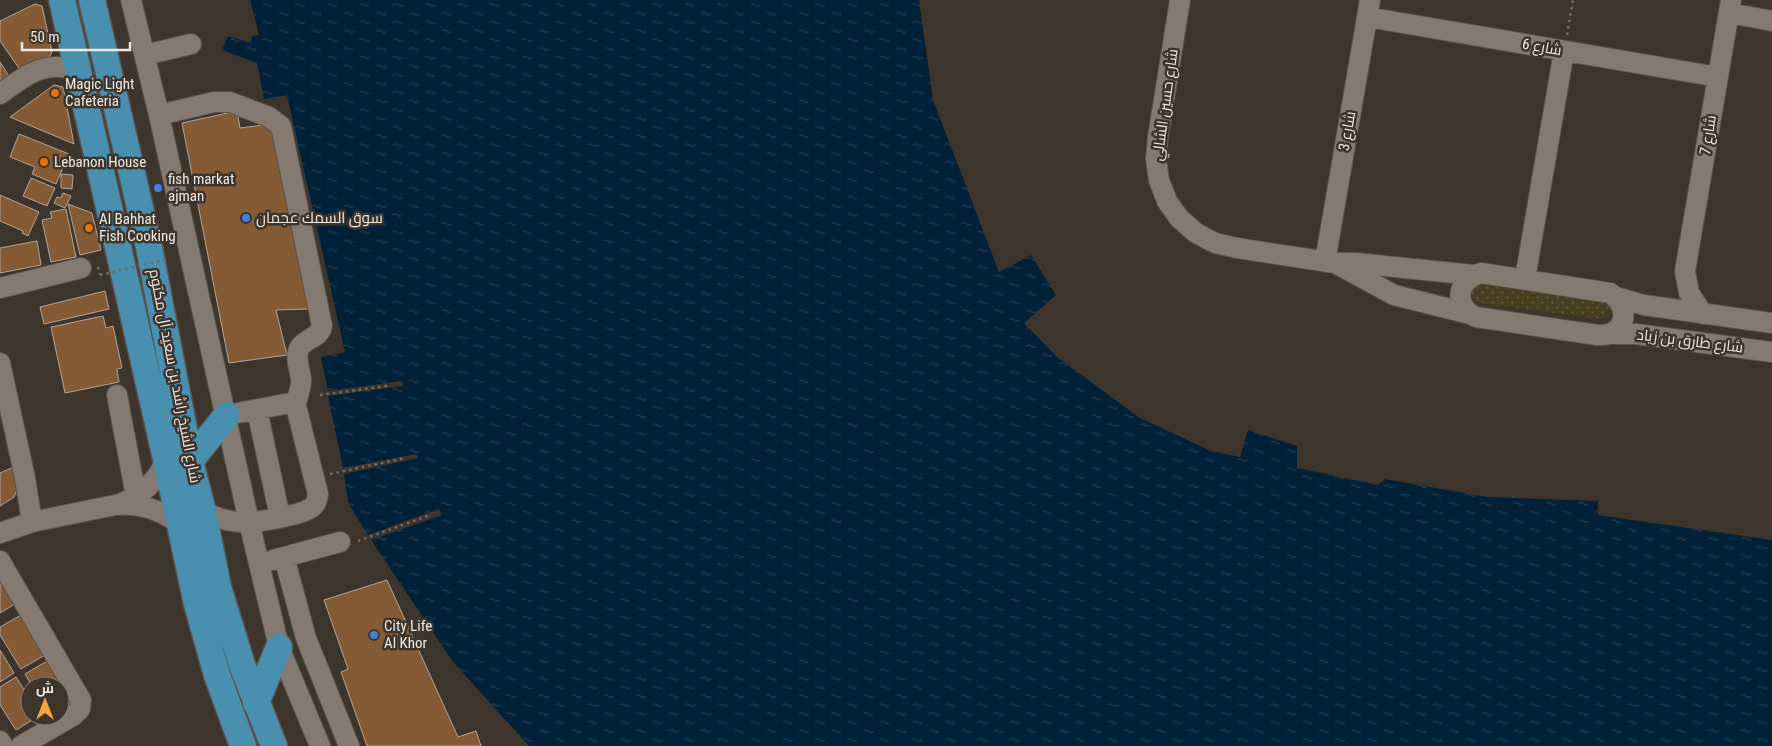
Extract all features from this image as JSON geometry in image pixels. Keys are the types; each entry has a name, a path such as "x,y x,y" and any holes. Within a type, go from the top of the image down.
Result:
{"main road":[{"name":"شارع الشيخ راشد بن سعيد آل مكتوم","path":"62,0 78,71 178,460 203,512 220,595 242,665 274,746"},
{"name":"شارع الشيخ راشد بن سعيد آل مكتوم","path":"92,0 150,247 178,460 180,524 190,577 206,640 243,746"},
{"path":"99,31 110,0"},
{"path":"178,460 227,416"},
{"path":"256,703 279,647"}],"street":[{"path":"131,0 159,115 249,522 279,647 320,746"},
{"name":"شارع حسين الشالي","path":"1180,0 1156,159 1159,180 1167,201 1180,218 1196,233 1215,243 1237,248 1330,263 1361,263 1473,275 1481,273 1525,279"},
{"path":"1730,7 1772,21"},
{"name":"شارع 7","path":"1658,307 1675,290 1685,271 1730,7"},
{"name":"شارع 3","path":"1330,263 1368,8"},
{"name":"شارع 6","path":"1368,8 1564,51 1718,77"},
{"path":"145,55 191,44"},
{"path":"1525,279 1564,51"},
{"path":"0,94 30,72 38,69 62,67 78,71"},
{"path":"159,115 214,102 230,102 269,117 280,126 322,326 320,332 302,345 298,351 302,384 296,402 317,499 310,509 280,517 249,522 230,521 203,512"},
{"name":"شارع حسين الشالي","path":"1330,263 1394,295 1470,314"},
{"path":"0,288 81,268"},
{"name":"شارع 7","path":"1685,271 1689,294 1703,314"},
{"path":"1470,314 1464,309 1460,294 1462,286 1473,275"},
{"name":"شارع طارق بن زياد","path":"1525,279 1602,291 1637,304 1772,323"},
{"path":"1608,334 1615,331 1623,318 1621,303 1616,297"},
{"name":"شارع طارق بن زياد","path":"1470,314 1483,319 1597,335 1649,335 1772,352"},
{"path":"0,363 25,478 32,522"},
{"path":"117,395 136,496"},
{"path":"227,416 296,402"},
{"path":"257,410 280,517"},
{"path":"0,533 32,522 125,502 153,483 178,460"},
{"path":"110,506 138,506 151,509 162,513 180,524"},
{"path":"259,564 349,541"},
{"path":"284,557 306,638 349,746"},
{"path":"0,561 81,700 80,709 74,715 21,746"},
{"path":"0,741 3,746"}],"path":[{"path":"1564,51 1573,0"},
{"path":"100,275 168,259"},
{"path":"320,395 387,386"},
{"path":"330,474 405,458"},
{"path":"349,541 430,515"}],"sand":[{"path":"1476,281 1601,294 1613,308 1609,316 1601,319 1485,304 1475,301 1471,294 1472,286"}],"water":[{"path":"250,0 919,0 933,100 999,272 1031,255 1056,295 1024,323 1057,357 1140,418 1211,451 1240,457 1248,430 1297,446 1297,468 1378,485 1385,479 1487,497 1598,501 1598,515 1772,540 1772,746 529,746 453,662 371,540 442,515 439,509 368,535 348,503 344,474 418,458 416,454 343,468 328,396 403,386 403,381 328,391 321,357 345,352 287,95 264,99 257,63 222,50 228,36 251,43 252,36 259,35"}],"building":[{"path":"35,4 42,6 52,52 49,58 23,74 0,41 0,21"},
{"path":"0,62 12,81 0,89"},
{"path":"54,85 63,87 74,144 10,117"},
{"name":"سوق السمك عجمان","path":"237,111 240,128 271,124 309,309 276,310 287,355 229,363 182,123"},
{"name":"Lebanon House","path":"19,134 69,154 56,184 32,174 35,167 10,157"},
{"path":"61,174 73,175 72,189 61,188"},
{"path":"31,178 55,188 47,206 23,196"},
{"path":"63,193 71,196 65,208 54,203 57,197 61,198"},
{"path":"0,195 39,212 28,236 22,233 23,231 0,221"},
{"path":"68,204 92,213 101,250 80,255"},
{"path":"66,209 76,257 51,262 42,220 52,218 50,212"},
{"path":"37,241 41,265 0,273 0,248"},
{"path":"105,291 109,309 44,324 40,307"},
{"path":"103,316 106,328 113,326 122,368 117,369 119,382 65,393 51,327"},
{"path":"14,467 19,486 14,497 0,506 0,473"},
{"name":"City Life Al Khor","path":"387,580 458,737 476,731 481,746 367,746 341,672 348,669 324,600"},
{"path":"0,581 15,604 0,613"},
{"path":"21,615 45,655 21,669 0,635 0,627"},
{"path":"0,650 14,673 0,682"},
{"path":"49,660 58,676 26,676 25,674"},
{"path":"16,677 20,683 20,726 23,726 16,730 0,705 0,687"}],"place":[{"name":"Magic Light Cafeteria","path":"55,93"},
{"name":"Lebanon House","path":"44,162"},
{"name":"fish markat ajman","path":"158,188"},
{"name":"سوق السمك عجمان","path":"246,218"},
{"name":"Al Bahhat Fish Cooking","path":"89,228"},
{"name":"City Life Al Khor","path":"374,635"}]}
